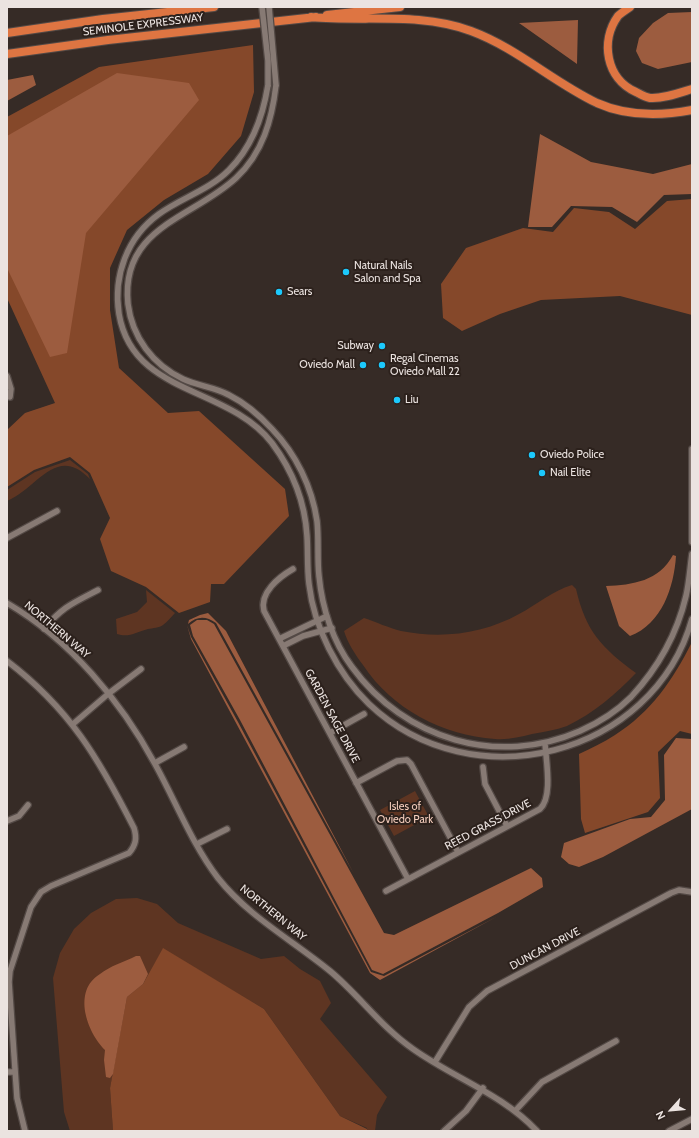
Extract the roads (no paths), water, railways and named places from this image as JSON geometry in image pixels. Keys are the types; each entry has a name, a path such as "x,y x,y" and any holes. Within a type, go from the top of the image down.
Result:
{"highway":[{"name":"SEMINOLE EXPRESSWAY","path":"7,33 103,19 214,7"},
{"path":"340,17 400,7"},
{"path":"630,7 618,15 611,29 606,47 611,66 618,79 631,90 649,98 692,89"},
{"name":"SEMINOLE EXPRESSWAY","path":"7,54 108,40 308,18 340,17"},
{"path":"340,17 398,18 442,23 471,31 510,50 597,103 628,112 669,114 692,110"}],"street":[{"path":"262,7 268,61 268,85 265,103 258,126 238,160 228,172 158,215 133,240 126,253 120,272 117,291 119,314 124,332 136,353 149,368 161,377 216,401 236,412 270,440 283,459 305,510 309,583 321,631 331,652 352,684 369,704 408,732 450,750 472,755 514,758 546,753 576,743 601,731 625,715 644,699 660,680 678,654 692,618"},
{"path":"269,7 276,84 274,106 268,129 259,148 235,179 211,197 162,226 149,238 138,252 132,266 128,284 128,299 130,315 135,332 145,348 157,361 185,380 215,388 233,397 256,413 274,431 291,453 303,474 312,499 318,542 318,574 327,616 339,647 351,667 372,691 392,710 418,725 446,738 465,744 490,747 520,747 545,743 569,736 606,717 628,700 650,674 668,646 677,624 686,596 692,554"},
{"path":"7,376 11,388 10,397"},
{"path":"692,449 692,542"},
{"path":"7,538 57,510"},
{"name":"GARDEN SAGE DRIVE","path":"293,569 279,578 264,597 264,611 408,879"},
{"path":"44,629 56,613 98,590"},
{"name":"NORTHERN WAY","path":"7,603 44,629 69,650 122,711 155,762 197,844 218,878 243,905 329,970 390,1030 412,1048 483,1088 515,1111 537,1131"},
{"path":"279,639 327,616"},
{"path":"300,628 303,636"},
{"path":"283,646 303,636 332,628"},
{"path":"7,661 36,685 73,724 110,780 134,828 135,842 129,853 123,857 51,886 36,898 31,907 10,971 8,994 17,1098 26,1131"},
{"path":"73,724 108,694 141,669"},
{"path":"330,733 364,714"},
{"name":"REED GRASS DRIVE","path":"386,891 545,804 547,790 545,743"},
{"path":"155,762 184,747"},
{"path":"356,782 397,761 407,760 411,764 458,852"},
{"path":"483,767 485,784 507,826"},
{"path":"7,822 19,816 28,805"},
{"path":"197,844 227,829"},
{"name":"DUNCAN DRIVE","path":"435,1062 469,1007 487,991 671,893 679,890 692,892"},
{"path":"515,1111 542,1082 616,1041"},
{"path":"7,1072 15,1072"},
{"path":"444,1131 466,1111 483,1088"},
{"path":"669,1131 692,1119"}],"place":[{"name":"Natural Nails Salon and Spa","path":"346,272"},
{"name":"Sears","path":"279,292"},
{"name":"Subway","path":"382,346"},
{"name":"Oviedo Mall","path":"363,365"},
{"name":"Regal Cinemas Oviedo Mall 22","path":"382,365"},
{"name":"Liu","path":"397,400"},
{"name":"Oviedo Police","path":"532,455"},
{"name":"Nail Elite","path":"542,473"}],"park label":[{"name":"Isles of Oviedo Park","path":"405,813"}]}
